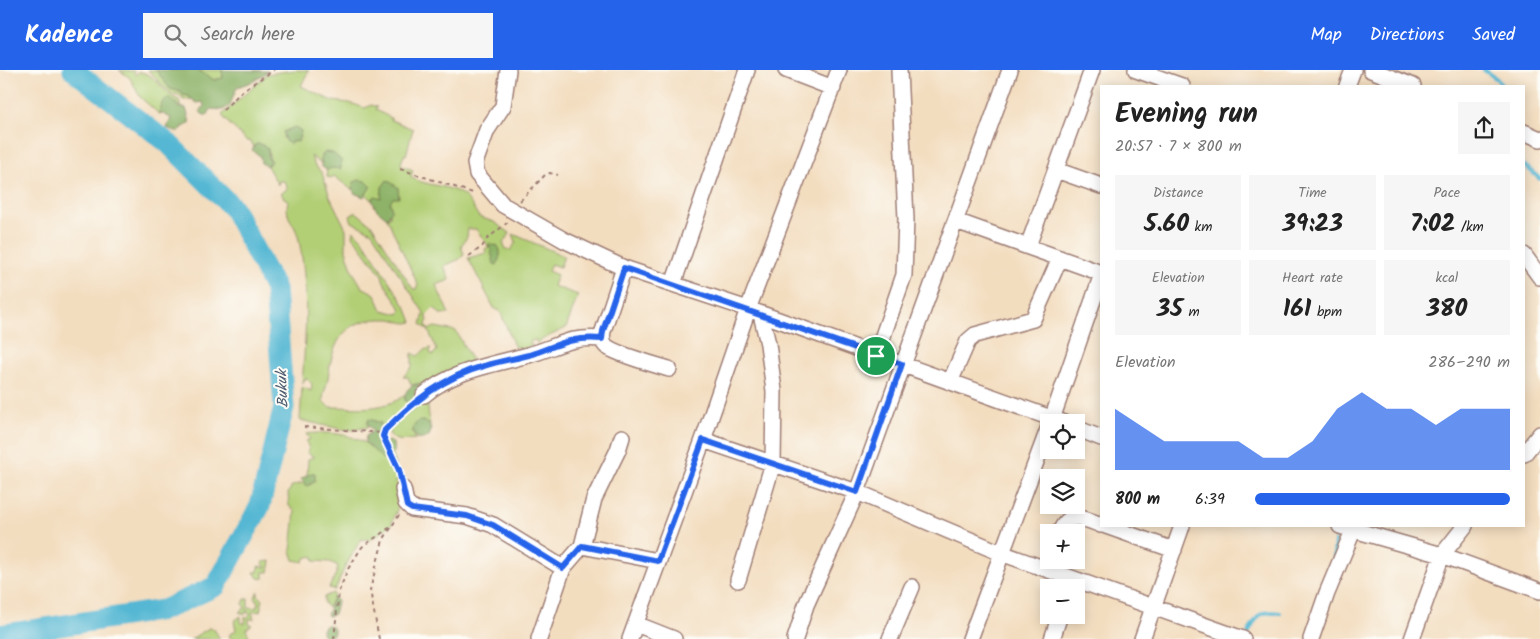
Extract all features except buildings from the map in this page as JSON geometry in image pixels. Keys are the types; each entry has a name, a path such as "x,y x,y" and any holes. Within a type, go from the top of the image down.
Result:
{"street":[{"path":"508,70 503,106 487,130 476,163 477,174 508,208 564,240 624,268 902,364 1040,418"},
{"path":"673,284 747,70"},
{"path":"786,70 833,88"},
{"path":"630,639 703,440 754,312 839,70"},
{"path":"876,356 904,274 906,219 899,70"},
{"path":"795,639 806,606 857,492 1010,70"},
{"path":"1028,246 1092,70"},
{"path":"1136,70 1175,85"},
{"path":"1347,85 1353,70"},
{"path":"1371,70 1410,85"},
{"path":"1525,132 1540,139"},
{"path":"1056,170 1100,186"},
{"path":"956,222 1100,273"},
{"path":"1525,256 1540,277"},
{"path":"950,382 968,341 975,335 1034,319 1060,258"},
{"path":"624,268 602,339 606,346 614,350 669,369"},
{"path":"1056,414 1100,280"},
{"path":"738,580 773,463 774,391 768,344 754,312"},
{"path":"424,395 450,379 482,366 530,355 566,340 584,337 602,339"},
{"path":"1085,432 1100,438"},
{"path":"1525,452 1534,435"},
{"path":"539,639 563,568 582,546 594,499 618,450 622,437"},
{"path":"703,440 857,492 1001,553 1040,563"},
{"path":"970,639 1001,553 1040,456"},
{"path":"404,493 407,506 412,509 467,516 493,525 563,568"},
{"path":"1063,524 1071,518 1083,518 1100,525"},
{"path":"1109,527 1174,550"},
{"path":"1142,639 1182,527"},
{"path":"1412,639 1442,555 1465,527"},
{"path":"1311,639 1350,528 1442,555 1540,591"},
{"path":"582,546 658,561"},
{"path":"1052,569 1066,579"},
{"path":"890,639 912,587"},
{"path":"1085,587 1153,608 1223,636 1242,639"},
{"path":"636,624 674,639"},
{"path":"1052,639 1057,624"}],"path":[{"path":"223,110 243,90 274,70"},
{"path":"400,169 480,195"},
{"path":"469,256 482,247 487,239 508,222 508,208 521,200 545,175 550,173 558,175"},
{"path":"304,427 383,433 424,395"},
{"path":"379,639 370,590 383,540 392,526 404,493 399,470 383,433"},
{"path":"334,639 339,591 348,569 362,547 392,526"}],"green space":[{"path":"119,70 134,71 135,75 139,72 145,73 150,76 168,93 179,100 181,108 174,102 163,105 159,112 161,114 159,114 140,97 130,78"},
{"path":"148,70 156,70 169,87 194,99 183,100 179,95 172,94"},
{"path":"156,70 198,70 214,80 223,78 222,70 268,71 254,81 237,87 230,105 223,110 211,109 207,116 200,111 201,108 204,108 203,102 197,103 187,95 183,96 182,92 170,89"},
{"path":"198,70 222,70 223,78 214,80"},
{"path":"293,70 309,70 301,86 332,101 350,103 365,108 371,105 377,107 376,110 391,118 391,120 413,129 406,155 404,155 401,163 402,166 413,170 411,177 457,191 466,197 479,217 494,222 510,233 503,243 506,249 511,250 516,242 513,234 564,256 560,267 551,264 548,271 557,275 553,286 578,295 566,328 537,344 536,340 531,341 530,346 534,346 522,349 514,346 500,311 494,308 468,258 486,253 485,249 489,247 476,229 468,229 467,237 461,246 464,254 460,259 444,266 450,280 436,285 449,314 440,314 434,308 426,316 428,330 421,324 424,313 372,232 352,222 350,216 356,212 372,225 413,289 416,289 418,285 387,218 390,217 390,202 398,191 394,185 386,184 381,199 375,196 372,200 366,194 371,186 354,187 352,190 334,176 331,178 327,177 326,168 335,168 340,164 333,153 321,157 321,164 311,156 314,164 322,173 330,197 346,229 346,250 353,272 362,287 375,294 382,310 399,314 401,310 399,306 385,284 382,275 353,236 354,231 362,239 407,309 412,322 404,323 390,319 375,319 362,322 344,333 333,352 323,401 329,407 359,408 388,404 405,395 405,401 410,404 379,431 381,423 369,419 368,427 353,430 300,420 302,387 311,391 312,384 306,378 302,384 305,328 304,273 298,236 287,212 288,200 281,193 287,187 284,181 279,181 278,185 267,166 270,163 268,149 256,144 254,147 222,115 267,74","holes":["293,128 301,131 300,137 294,141 283,138 284,132"]},
{"path":"168,98 172,99 179,108 186,108 190,123 183,126 177,132 167,128 171,118 159,112 163,101"},
{"path":"295,127 301,131 298,142 292,141 290,144 285,141 283,132"},
{"path":"256,144 261,144 268,149 268,158 271,160 267,166 261,163 260,156 252,150"},
{"path":"325,152 333,153 341,160 341,169 332,168 327,170 322,167 321,157"},
{"path":"359,180 366,181 371,186 364,197 354,193 353,183"},
{"path":"387,180 398,187 399,198 393,198 390,202 392,210 387,218 376,209 372,200 375,196 381,198 382,187"},
{"path":"491,243 493,246 497,245 500,250 497,265 494,264 489,244"},
{"path":"435,327 456,331 473,363 428,385 426,382 411,385 408,377 403,377 412,367 412,353 418,356 424,350 431,348 430,353 433,355 437,350 428,330"},
{"path":"427,383 423,392 410,404 405,401 408,389 415,385"},
{"path":"427,398 430,425 428,423 415,427 412,432 416,439 401,441 394,439 389,433 391,428"},
{"path":"369,419 381,423 379,431 382,443 388,441 393,443 394,452 389,459 384,460 365,442 366,436 373,431 367,424"},
{"path":"422,421 428,424 431,430 428,436 422,439 416,436 413,430 416,424"},
{"path":"306,434 339,434 359,440 369,445 384,460 392,456 399,479 396,481 400,502 391,525 370,540 361,539 345,567 335,590 329,588 338,566 330,562 314,561 313,556 305,558 304,562 294,560 291,551 295,511 289,506 288,493 292,486 302,483 310,485 315,481 309,475 307,477 308,459 314,457 307,453 309,449 306,441 310,439"},
{"path":"311,473 315,473 315,481 307,486 301,479"},
{"path":"271,561 269,572 263,572 263,579 258,578 254,572 258,572 259,566 266,568 262,562"},
{"path":"258,591 258,596 263,600 260,611 252,612 254,619 249,619 249,624 252,625 246,629 249,636 243,639 231,639 229,635 236,630 234,621 241,616 241,622 245,624 245,616 247,618 250,615 246,609 247,613 245,614 239,612 245,608 243,604 245,599 248,599 248,607 256,608 258,603 255,597"},
{"path":"333,593 334,596 328,608 324,603 324,597"},
{"path":"334,596 337,602 334,614 329,616 327,615"},
{"path":"326,625 330,625 334,631 330,637 326,637 322,633 322,629"},
{"path":"209,628 214,629 220,639 191,639"}],"waterway":[{"name":"Bukuk","path":"0,635 163,610 216,586 260,506 284,407 275,289 233,208 168,143 73,70"},
{"path":"1484,70 1497,79 1501,85"},
{"path":"1525,166 1540,179"},
{"path":"1334,560 1335,541"},
{"path":"1248,634 1254,623 1263,614 1267,612 1280,613"}],"route":[{"path":"624,268 876,356 902,364 857,492 703,440 658,561 582,546 563,568 493,525 467,516 412,509 407,506 396,460 383,436 385,430 395,420 431,389 450,379 482,366 530,355 566,340 584,337 602,339 624,268"}]}
